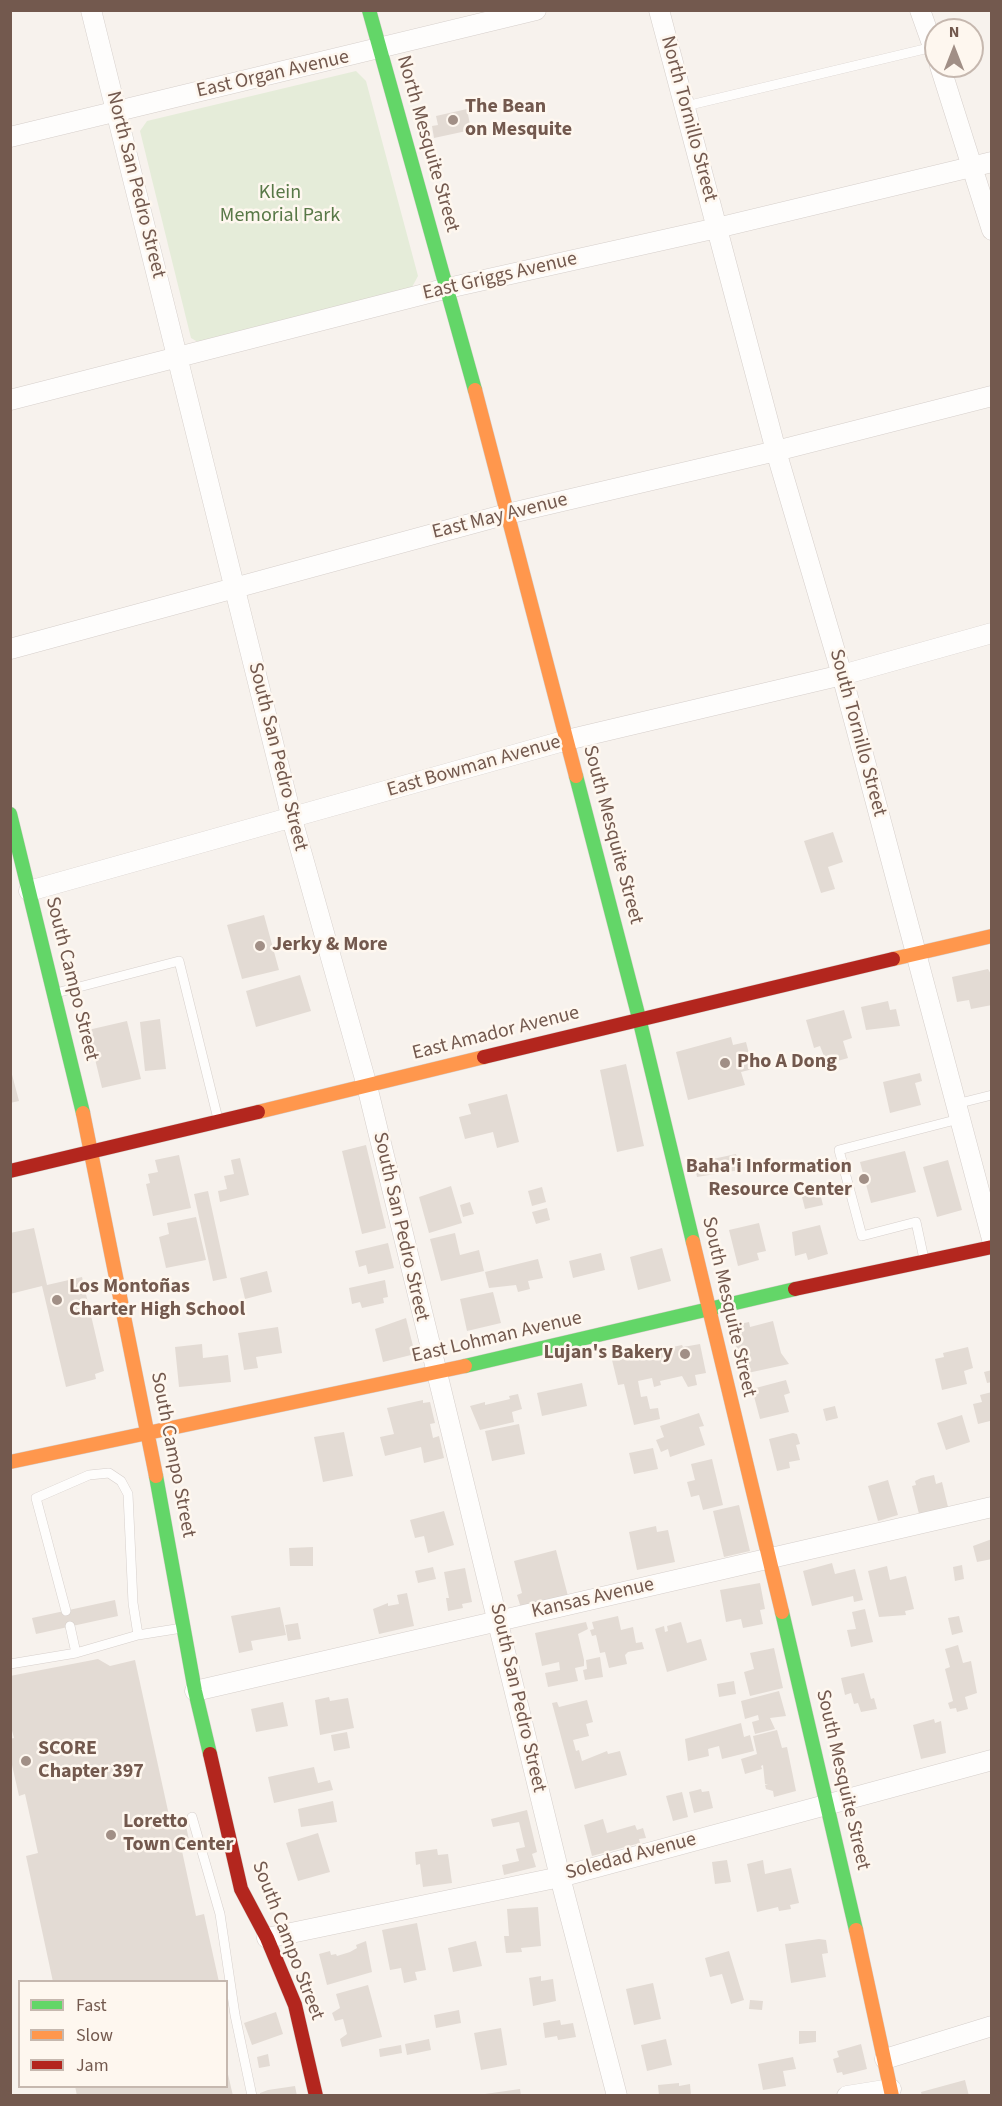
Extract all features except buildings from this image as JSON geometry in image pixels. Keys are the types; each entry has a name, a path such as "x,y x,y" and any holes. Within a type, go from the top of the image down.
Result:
{"street":[{"name":"North San Pedro Street","path":"91,10 179,359"},
{"name":"North Mesquite Street","path":"369,10 448,288"},
{"name":"East Organ Avenue","path":"10,137 379,50 536,10"},
{"name":"North Tornillo Street","path":"659,10 717,228"},
{"path":"945,78 982,164 992,230"},
{"name":"East Griggs Avenue","path":"10,400 179,359 448,288 717,228 982,164"},
{"name":"South Tornillo Street","path":"717,228 776,451 842,675 992,1239"},
{"name":"South Mesquite Street","path":"448,288 639,1018 828,1803 891,2092"},
{"name":"South San Pedro Street","path":"179,359 292,819 367,1086 435,1373 499,1621 560,1877 617,2096"},
{"name":"East May Avenue","path":"10,649 507,514 776,451 992,396"},
{"name":"East Bowman Avenue","path":"29,891 567,740 842,675 992,633"},
{"name":"South Campo Street","path":"10,814 92,1151 150,1434 229,1894 267,1938 295,2005 316,2096"},
{"name":"East Amador Avenue","path":"10,1171 639,1018 992,936"},
{"name":"East Lohman Avenue","path":"10,1462 435,1373 708,1308 992,1247"},
{"name":"Kansas Avenue","path":"195,1691 992,1507"},
{"name":"Soledad Avenue","path":"267,1938 560,1877 992,1760"},
{"path":"885,2059 992,2026"},
{"path":"847,2096 891,2092"}],"lane":[{"path":"686,106 924,53"},
{"path":"54,994 179,961 218,1121"},
{"path":"925,1261 916,1222 862,1236 839,1150 958,1112 992,1095"},
{"path":"66,1611 36,1498 89,1475 108,1473 121,1481 128,1494 133,1603 138,1635"},
{"path":"70,1626 76,1653"},
{"path":"10,1664 76,1653 138,1635 184,1628"},
{"path":"192,1817 229,1894 235,2015 252,2096"}],"green space":[{"name":"Klein Memorial Park","path":"356,71 366,81 418,276 411,289 198,342 191,338 140,131 147,121"}],"traffic: fast":[{"path":"369,10 475,390"},
{"path":"576,776 639,1018 693,1242"},
{"path":"10,814 83,1113"},
{"path":"465,1366 795,1289"},
{"path":"156,1476 195,1691 210,1754"},
{"path":"782,1612 856,1930"}],"traffic: slow":[{"path":"475,390 576,776"},
{"path":"893,959 992,936"},
{"path":"258,1112 484,1057"},
{"path":"83,1113 156,1476"},
{"path":"693,1242 782,1612"},
{"path":"10,1462 465,1366"},
{"path":"856,1930 892,2096"}],"traffic: jam":[{"path":"484,1057 893,959"},
{"path":"10,1171 258,1112"},
{"path":"795,1289 992,1247"},
{"path":"210,1754 241,1889 267,1938 295,2005 316,2096"}],"place":[{"name":"The Bean on Mesquite","path":"453,120"},
{"name":"Jerky & More","path":"260,946"},
{"name":"Pho A Dong","path":"725,1063"},
{"name":"Baha'i Information Resource Center","path":"864,1179"},
{"name":"Los Montoñas Charter High School","path":"57,1300"},
{"name":"Lujan's Bakery","path":"685,1354"},
{"name":"SCORE Chapter 397","path":"26,1761"},
{"name":"Loretto Town Center","path":"111,1835"}]}
